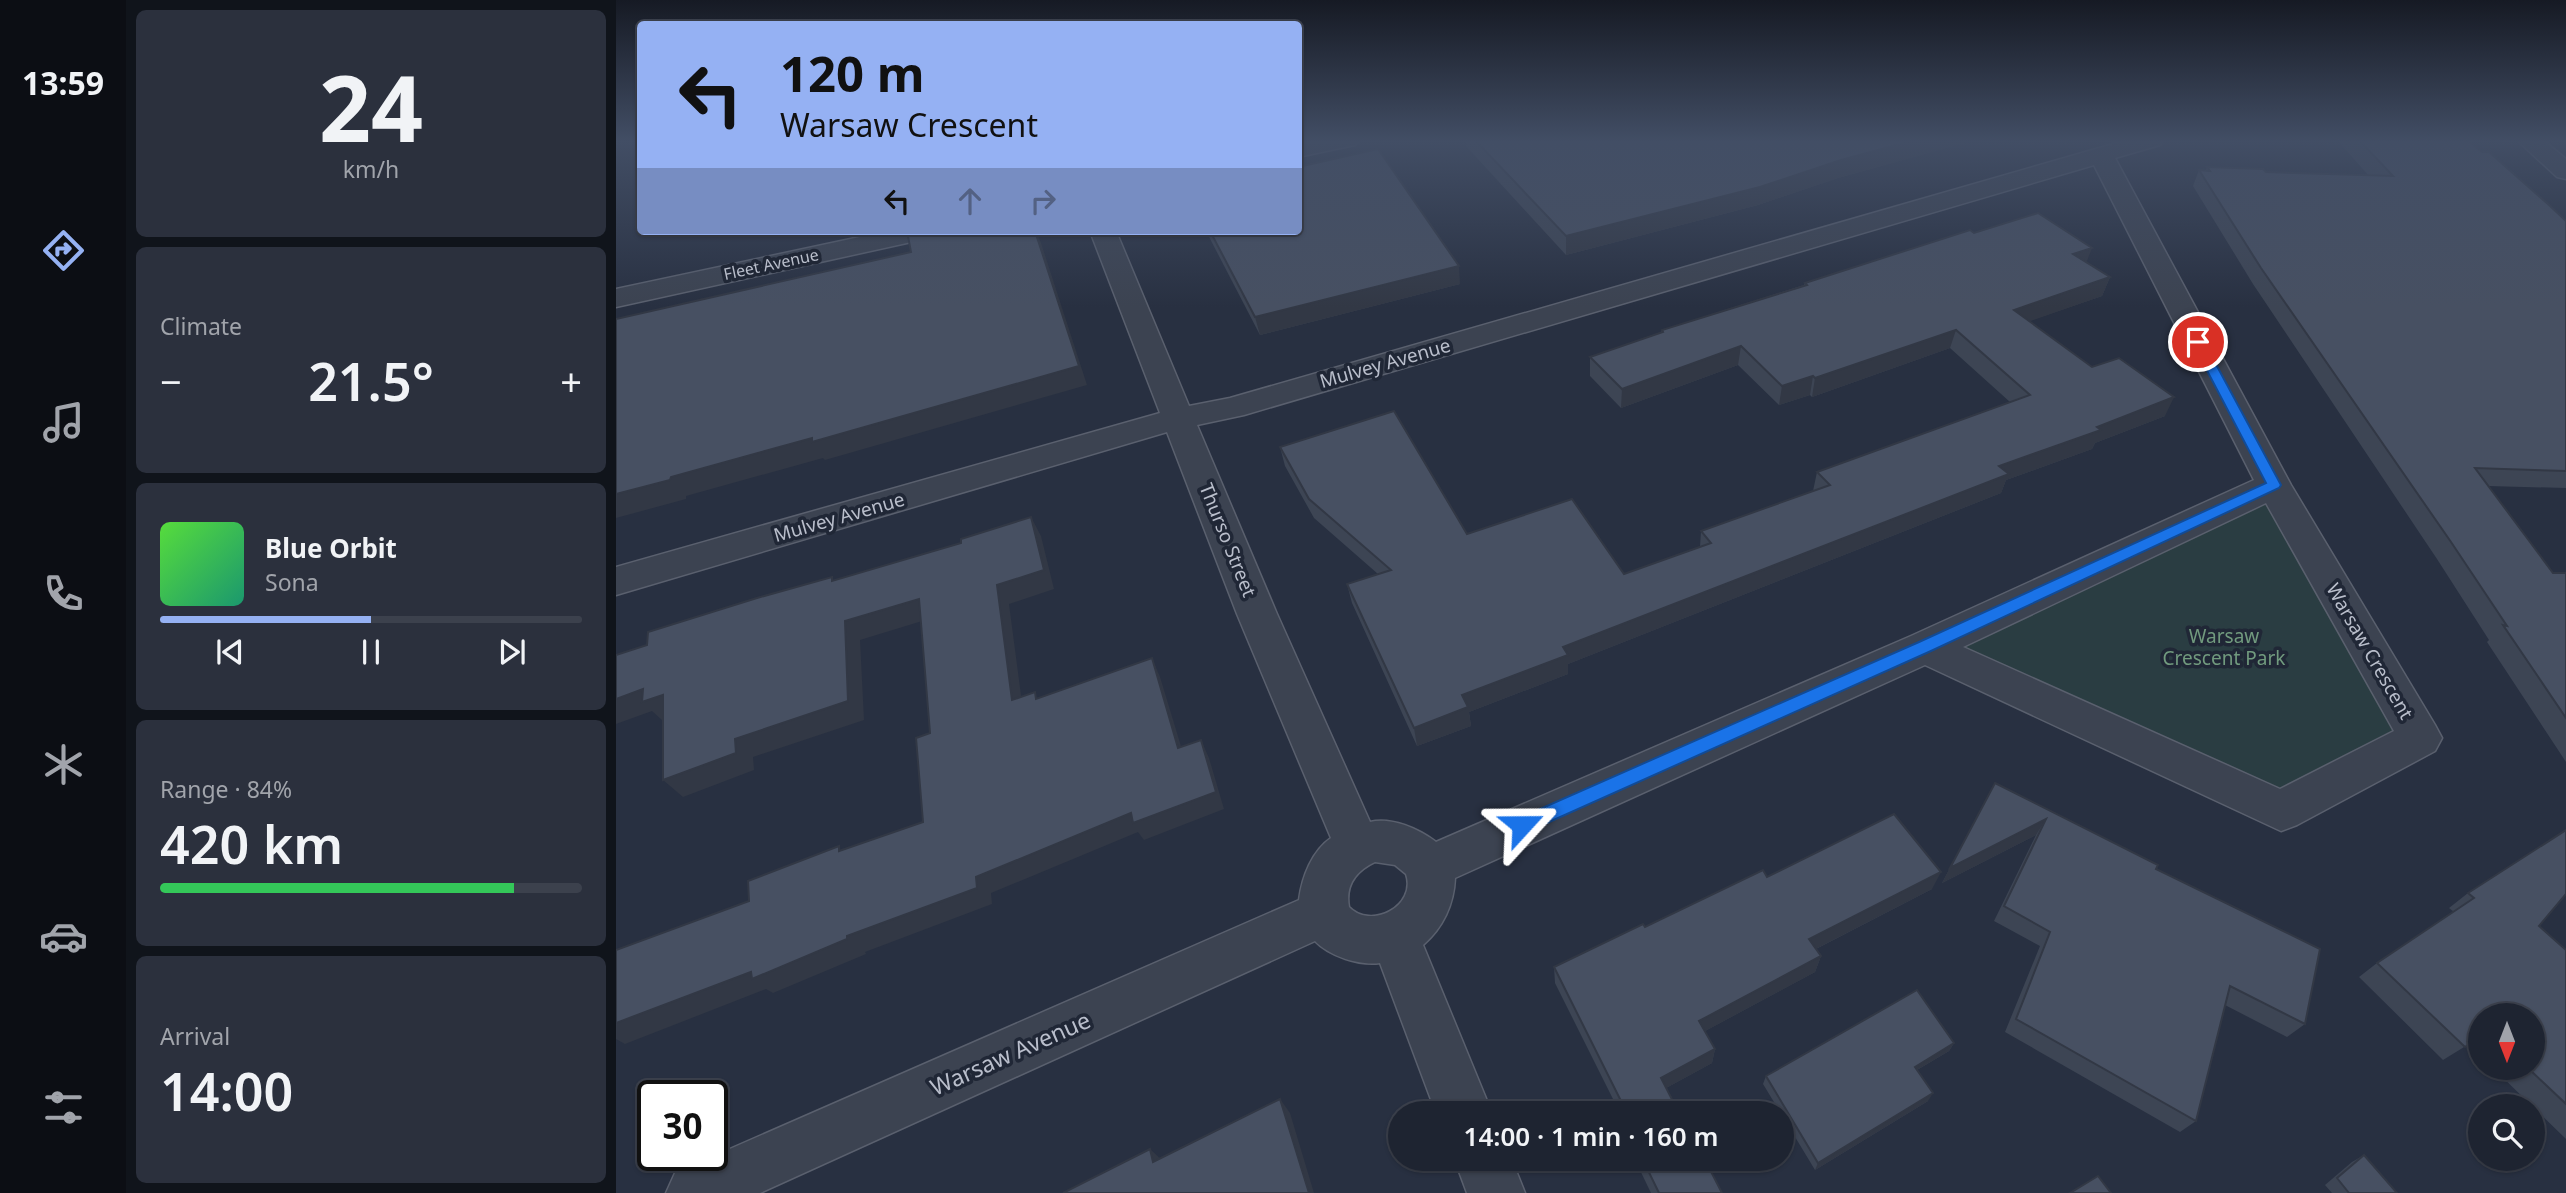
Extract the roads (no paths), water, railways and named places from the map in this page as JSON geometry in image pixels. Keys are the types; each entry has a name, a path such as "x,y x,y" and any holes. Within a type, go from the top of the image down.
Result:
{"street":[{"name":"Mulvey Avenue","path":"616,581 1179,418 1233,408 1959,196"},
{"name":"Warsaw Crescent","path":"1925,647 2281,811 2420,738 2274,485 2123,196"},
{"name":"Fleet Avenue","path":"616,298 907,235"},
{"name":"Thurso Street","path":"1104,235 1257,614 1358,846"},
{"path":"1429,867 1925,647 2274,485"},
{"path":"1375,841 1408,845 1420,854 1429,867 1433,882 1427,906 1411,927 1395,936 1378,941 1360,940 1345,935 1333,926 1325,912 1322,898 1325,882 1332,868 1344,855 1358,846 1375,841"},
{"name":"Warsaw Avenue","path":"695,1193 1325,912"},
{"path":"1395,936 1459,1101"},
{"path":"1487,1171 1496,1193"}],"park label":[{"name":"Warsaw Crescent Park","path":"2224,647"}]}
